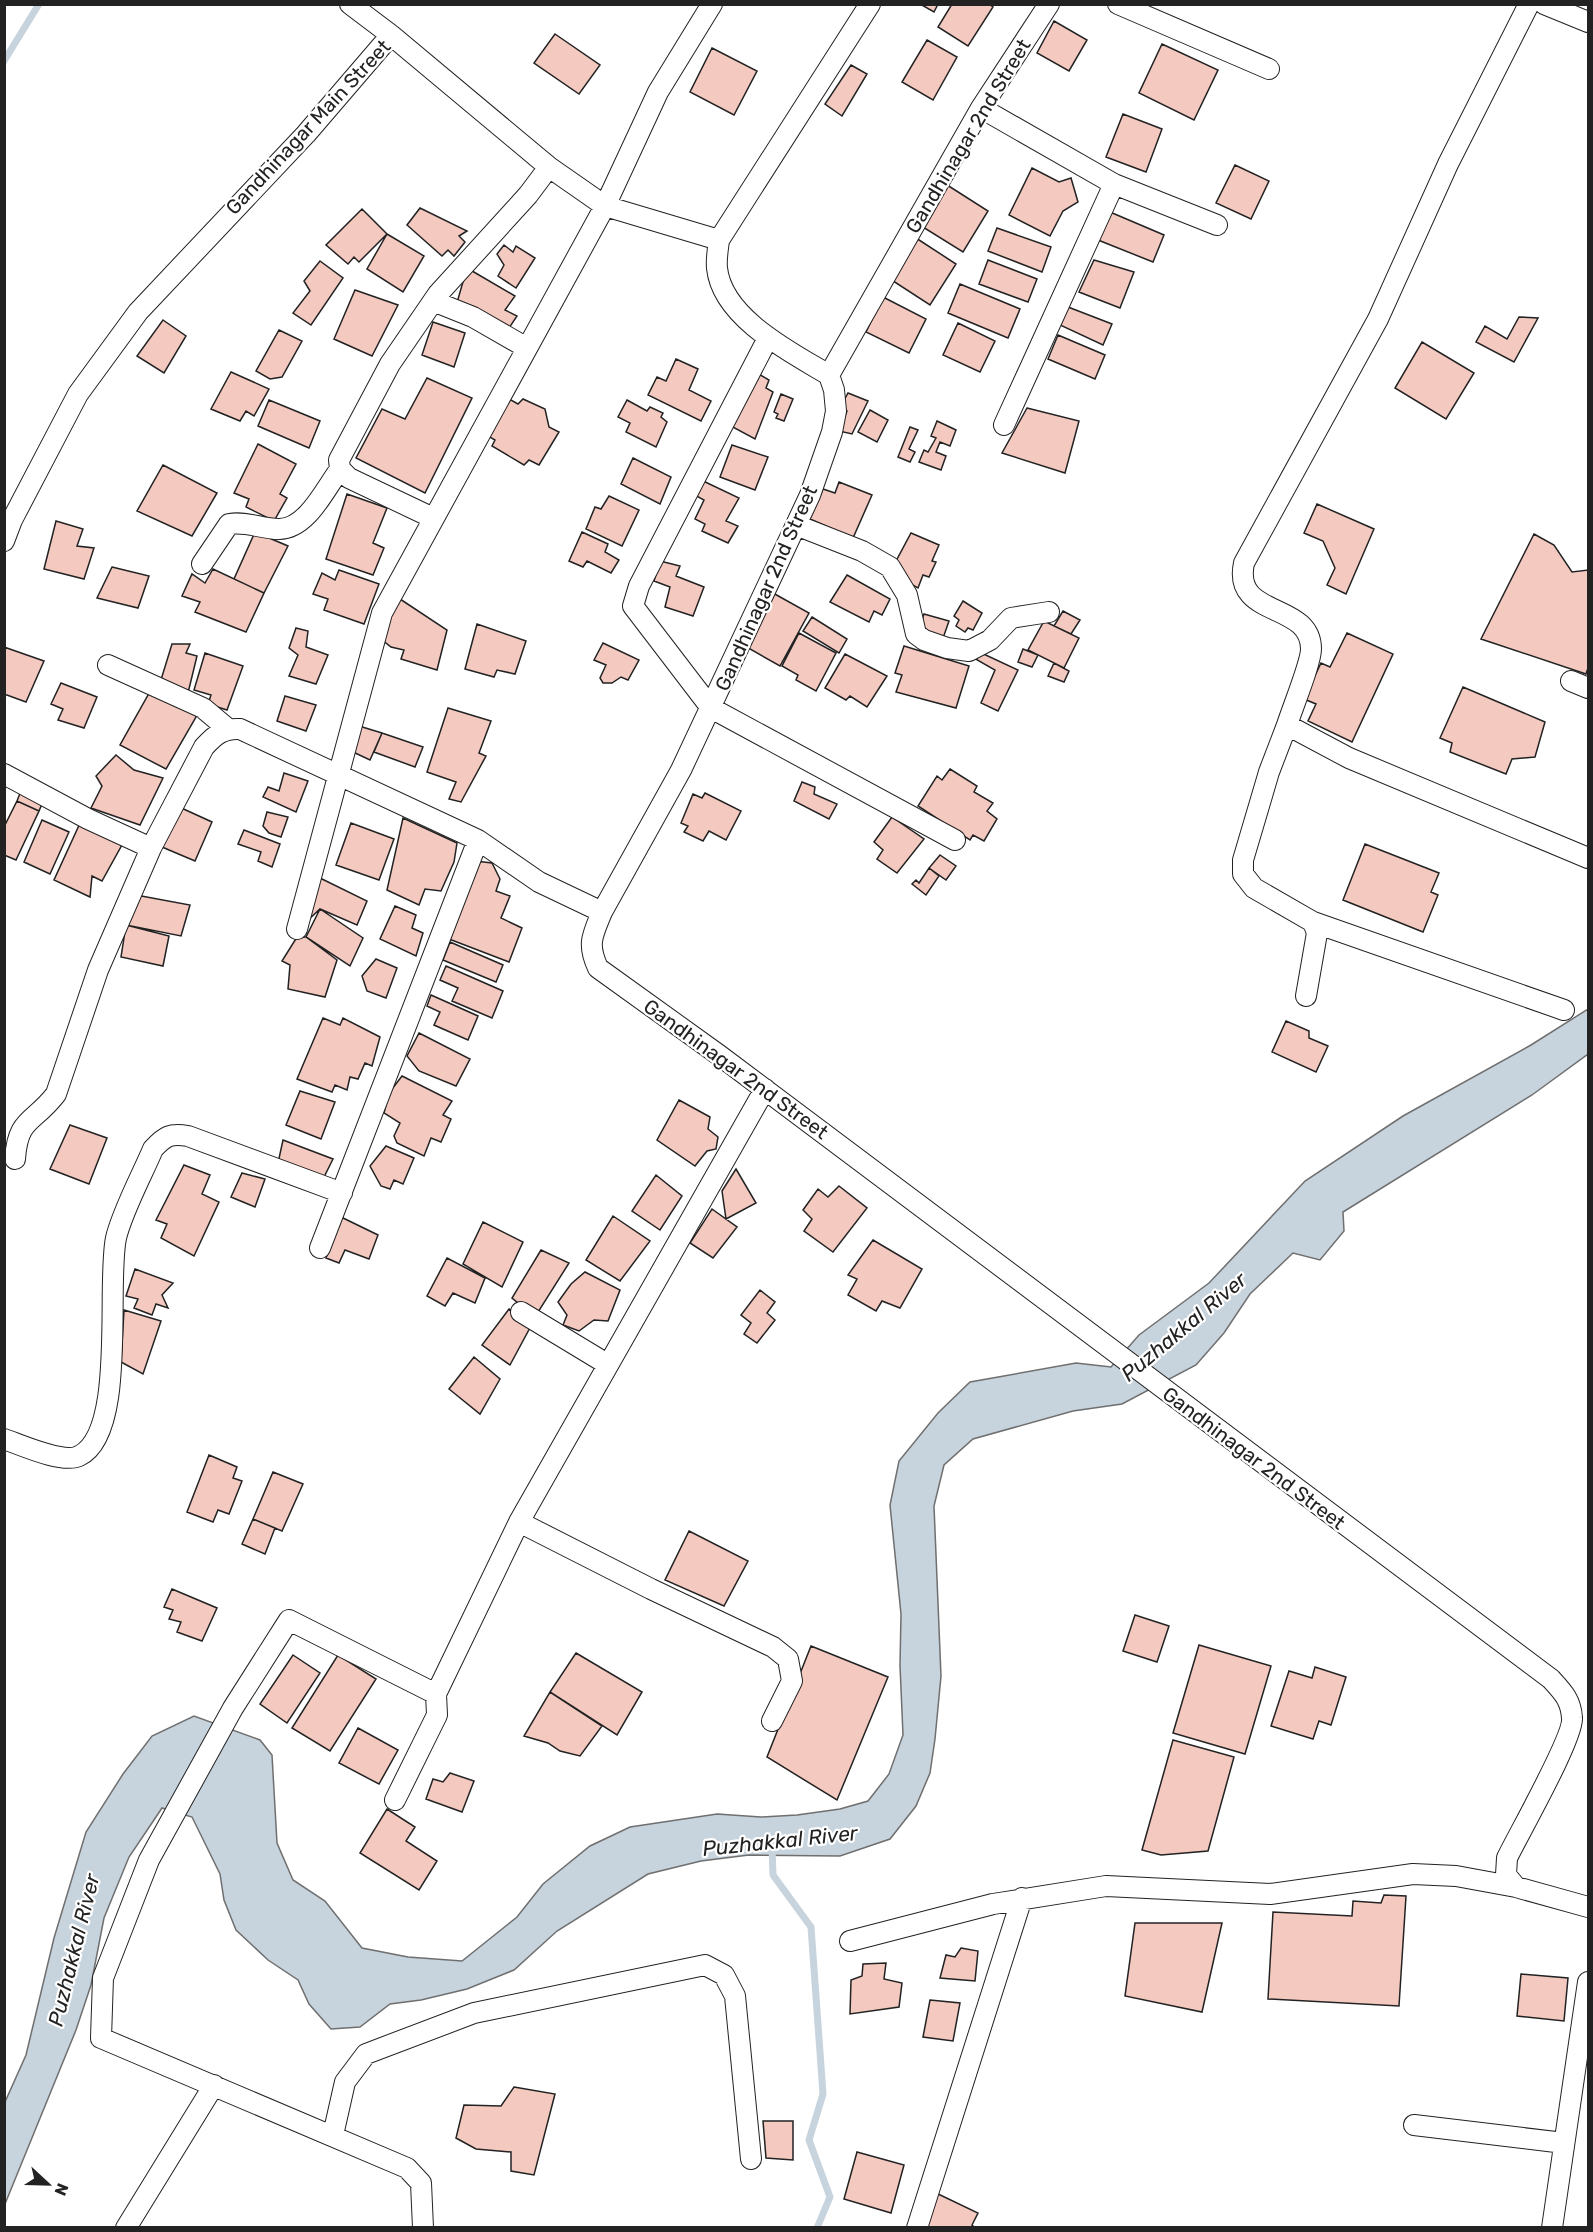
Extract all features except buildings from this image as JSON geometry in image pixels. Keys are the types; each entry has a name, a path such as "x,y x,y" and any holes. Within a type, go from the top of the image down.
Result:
{"street":[{"path":"351,4 391,34"},
{"path":"297,929 382,614 605,206 658,92 712,4"},
{"path":"829,375 768,338 740,312 725,292 717,269 719,240 870,4"},
{"name":"Gandhinagar 2nd Street","path":"1049,4 981,108 829,375 834,390 836,411 832,432 796,525 681,770 602,912 592,937 590,951 598,968 765,1089 1160,1388 1551,1678 1569,1698 1573,1721 1565,1744 1506,1858 1506,1875 1516,1887"},
{"path":"1118,4 1269,69"},
{"path":"1529,4 1448,164 1378,319 1244,563 1241,578 1249,596 1293,620 1306,630 1311,650 1269,772 1243,860 1243,874 1254,888 1313,922 1564,1010"},
{"path":"1544,4 1588,22"},
{"name":"Gandhinagar Main Street","path":"4,541 12,520 78,394 138,312 306,134 391,34 549,167 605,206 719,240"},
{"path":"981,108 1114,183 1216,225"},
{"path":"433,518 349,477 340,469 339,460 390,364 433,301 528,195 549,167"},
{"path":"1004,425 1114,183"},
{"path":"433,301 473,317 527,348"},
{"path":"768,338 639,586 633,606 711,708 955,840"},
{"path":"202,564 229,524 243,522 280,529 297,525 340,469"},
{"path":"796,525 862,551 890,567 907,594 916,634 924,640 947,648 969,651 990,640 1011,618 1049,612"},
{"path":"108,665 203,708 228,729"},
{"path":"1287,725 1349,758 1588,858"},
{"path":"15,1160 16,1137 24,1124 43,1111 56,1094 98,970 151,848 204,747 216,734 228,729 240,729 340,775 478,840 539,882 602,912"},
{"path":"4,774 88,819 151,848"},
{"path":"320,1248 478,840"},
{"path":"1306,996 1317,933 1313,922"},
{"path":"395,1800 437,1715 435,1694 519,1522 765,1089"},
{"path":"4,1439 55,1456 77,1458 89,1449 106,1413 110,1385 117,1236 153,1149 163,1138 172,1134 188,1136 342,1193"},
{"path":"520,1312 607,1364"},
{"path":"519,1522 651,1589 773,1647 788,1659 792,1681 772,1721"},
{"path":"423,2228 421,2184 407,2168 101,2038 104,1978 149,1860 233,1708 290,1620 435,1694"},
{"path":"850,1941 1022,1898 1107,1886 1270,1894 1413,1874 1456,1876 1516,1887 1588,1907"},
{"path":"917,2228 1022,1898"},
{"path":"333,2135 345,2082 366,2054 474,2013 705,1965 724,1975 735,1996 751,2159"},
{"path":"1552,2228 1588,1982"},
{"path":"126,2228 214,2085"},
{"path":"1414,2124 1564,2143"}],"water":[{"name":"Puzhakkal River","path":"1588,1009 1588,1054 1532,1095 1343,1212 1344,1231 1320,1260 1293,1253 1250,1294 1224,1333 1196,1365 1122,1404 1073,1411 973,1439 944,1465 934,1506 941,1676 935,1739 930,1773 916,1806 890,1839 840,1856 749,1855 701,1861 648,1874 557,1931 514,1970 467,1989 421,2000 390,2004 360,2027 331,2029 309,2004 298,1980 268,1960 236,1930 224,1900 220,1874 192,1817 162,1808 129,1857 104,1918 91,1985 76,2030 5,2204 5,2102 26,2055 54,1938 86,1832 123,1774 152,1736 194,1716 260,1740 272,1755 277,1843 293,1880 325,1901 362,1948 408,1957 462,1961 517,1917 543,1884 590,1846 630,1827 717,1814 761,1817 797,1815 840,1809 868,1801 889,1774 903,1735 900,1666 901,1614 890,1505 899,1461 938,1413 970,1382 1076,1363 1111,1367 1139,1335 1209,1283 1305,1181 1403,1116 1531,1045"}],"waterway":[{"path":"4,61 39,4"},
{"name":"Puzhakkal River","path":"772,1846 773,1875 811,1927 823,2094 809,2140 830,2197 817,2228"}]}
